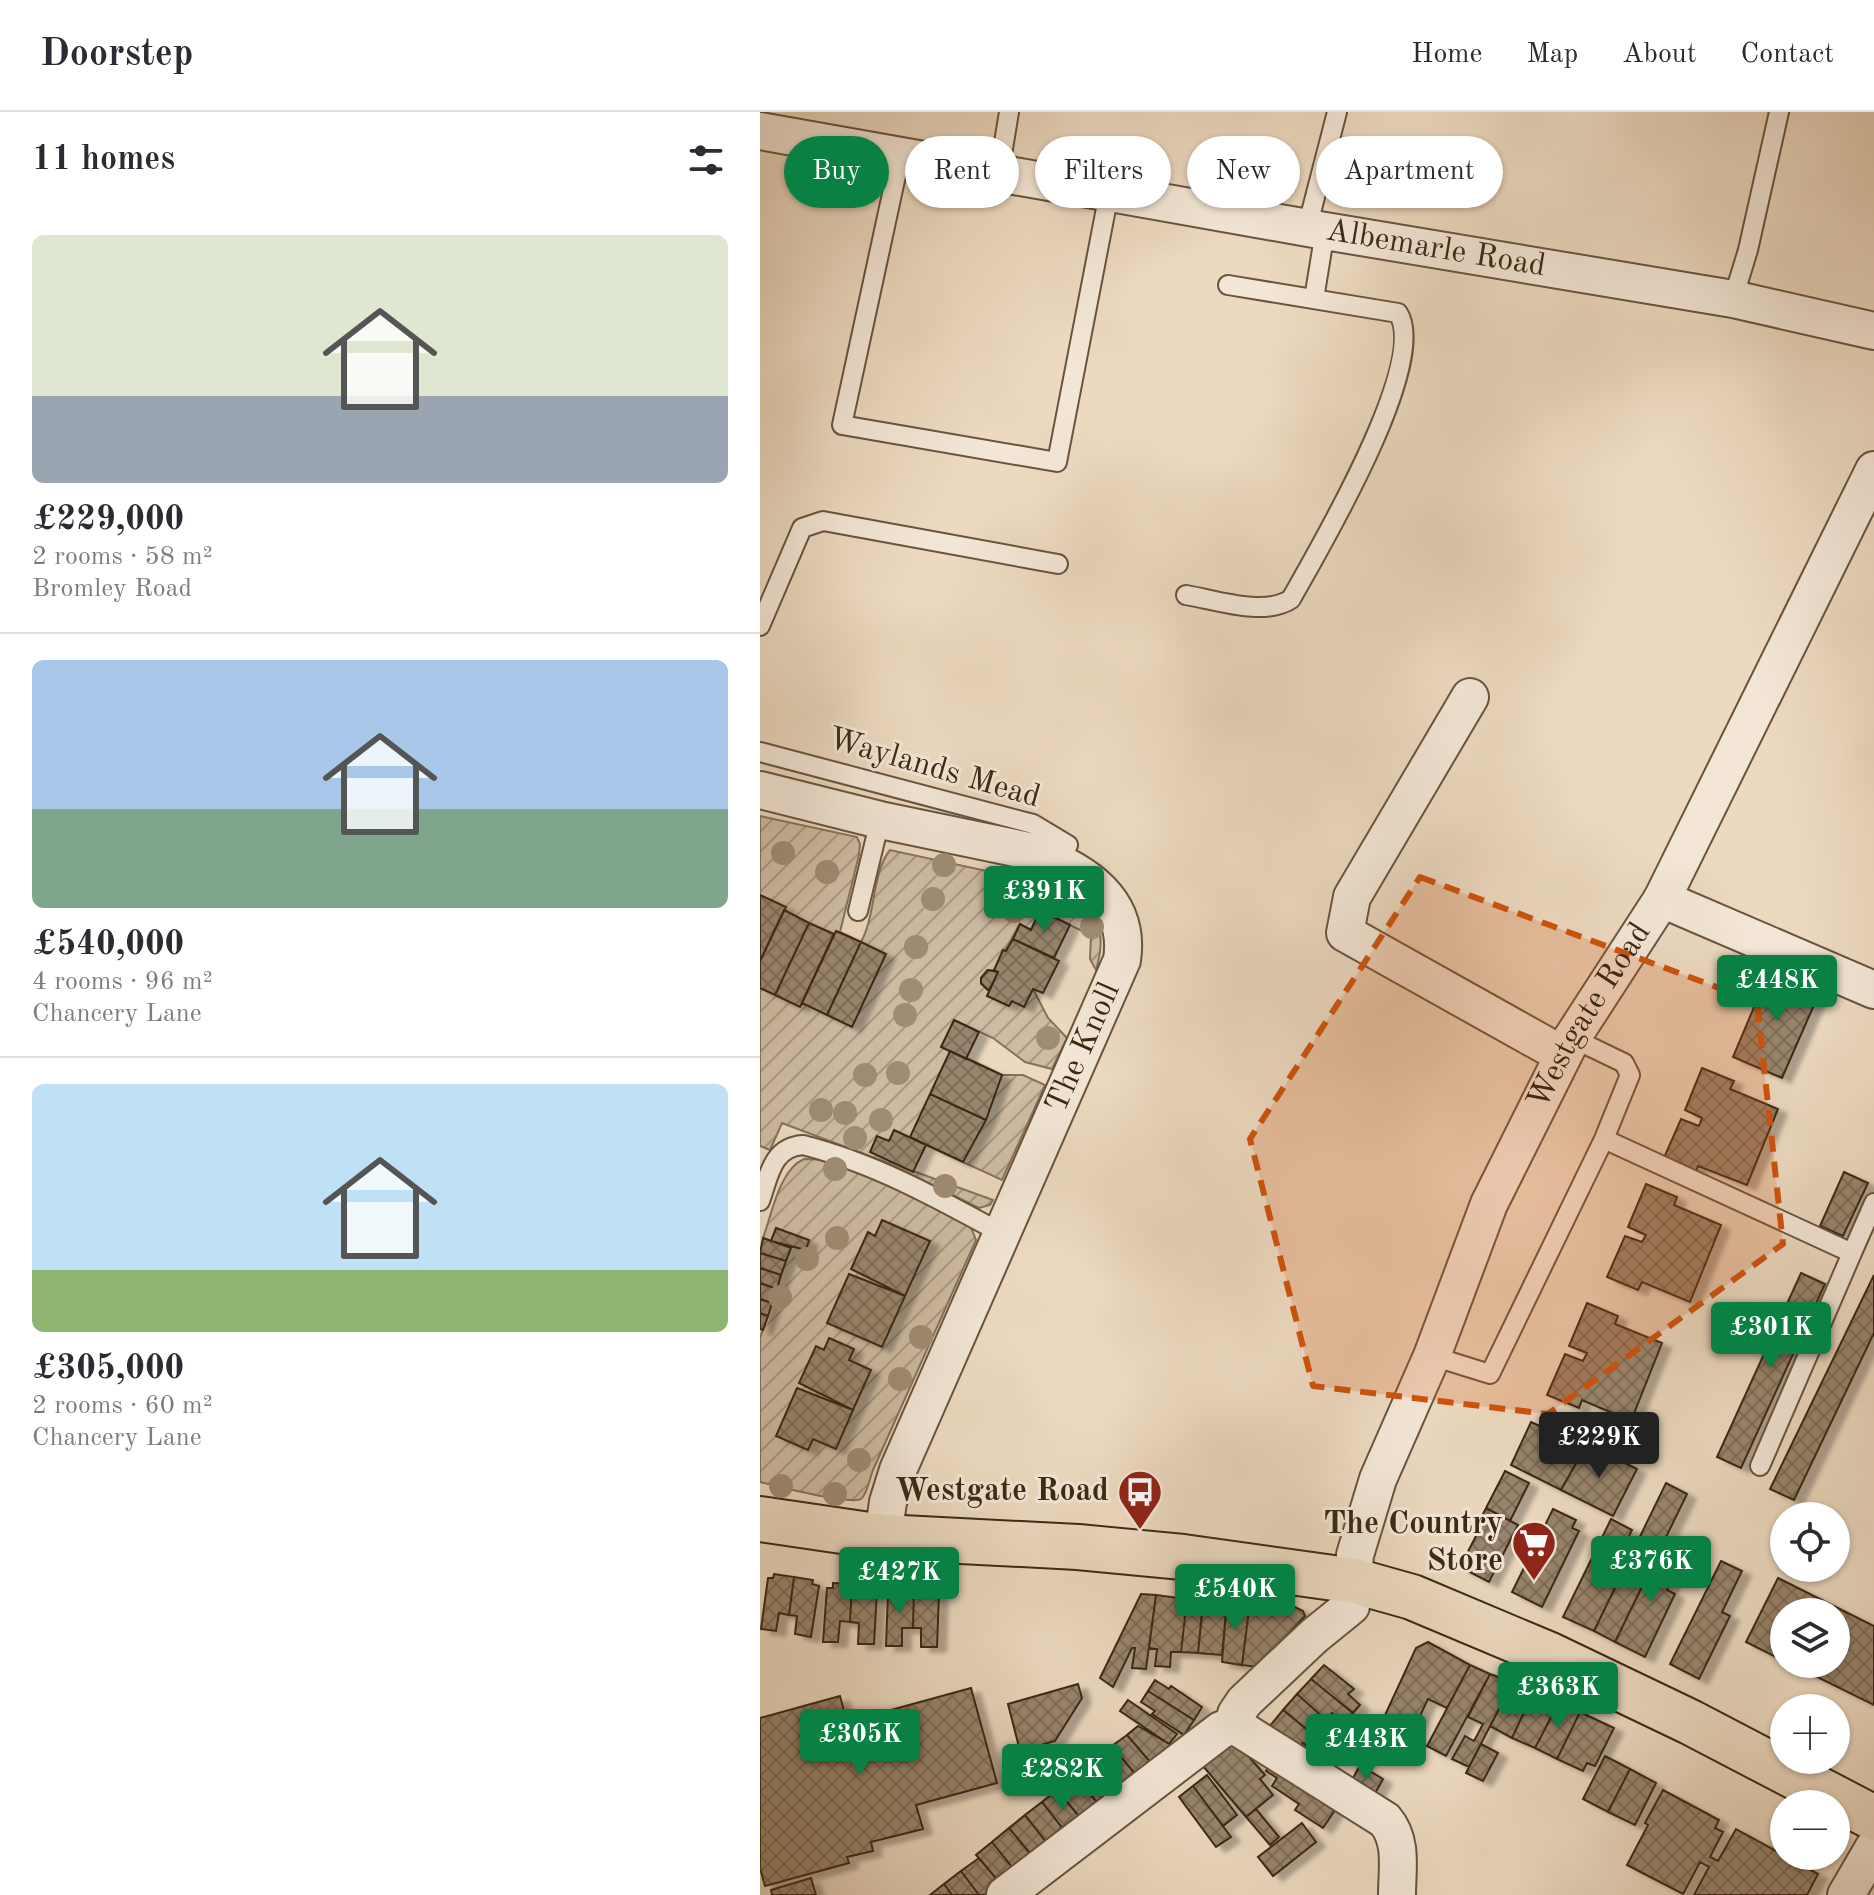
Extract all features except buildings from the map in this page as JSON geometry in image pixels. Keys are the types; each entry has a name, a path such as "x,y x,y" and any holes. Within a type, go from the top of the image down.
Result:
{"main road":[{"path":"760,1519 883,1537 1153,1554 1261,1566 1355,1581 1412,1597 1550,1655 1690,1722 1874,1818"}],"street":[{"name":"Albemarle Road","path":"760,131 905,158"},
{"name":"Albemarle Road","path":"1171,204 1733,299 1874,331"},
{"name":"Westgate Road","path":"1234,1725 1236,1714 1244,1702 1351,1606 1355,1555 1378,1479 1432,1356 1489,1204 1568,1046 1662,899 1874,470"},
{"path":"1470,697 1352,897 1345,933 1568,1046"},
{"name":"The Knoll","path":"760,790 880,820 1034,852 1053,859 1087,878 1101,890 1117,916 1124,945 1122,960 1092,1032 898,1470 888,1502 883,1537"},
{"path":"1662,899 1874,990"},
{"path":"1005,1895 1221,1730 1234,1725 1385,1820 1397,1846 1397,1895"},
{"path":"1846,1895 1874,1847"}],"lane":[{"path":"1005,136 1009,112"},
{"path":"1314,299 1316,230 1337,112"},
{"path":"1733,299 1748,250 1779,112"},
{"path":"900,157 842,425 1057,462 1106,208"},
{"path":"1186,595 1262,608 1283,604 1291,599 1372,444 1395,391 1405,333 1398,313 1228,285"},
{"path":"760,626 802,528 823,521 1058,564"},
{"name":"Waylands Mead","path":"760,752 1033,824 1068,845 1053,859"},
{"path":"797,798 806,764"},
{"path":"858,911 880,820"},
{"path":"1432,1356 1490,1374 1604,1139 1630,1075 1624,1063 1568,1046"},
{"path":"1604,1139 1852,1253"},
{"path":"760,1201 766,1162 793,1146 803,1145 832,1153 930,1194 1001,1233"},
{"path":"1760,1466 1874,1203"}],"highlighted area":[{"path":"1420,877 1757,1002 1783,1244 1548,1414 1313,1386 1250,1139"}],"shaded area":[{"path":"760,816 857,837 859,855 840,932 861,942 880,870 890,850 1052,885 1079,899 1095,917 1101,941 1096,970 1090,959 1091,935 1040,911 1031,930 1019,925 994,970 987,970 981,978 981,984 989,991 987,996 1009,1006 1012,1001 1024,1006 1033,989 1048,1018 1067,1038 1052,1069 1025,1062 993,1038 954,1020 942,1046 1002,1075 1023,1075 1045,1085 1002,1180 926,1145 913,1171 993,1200 990,1205 979,1208 888,1163 782,1123 770,1150 760,1146"},
{"path":"804,1159 830,1160 892,1184 970,1225 976,1240 861,1499 812,1494 760,1482 760,1338 790,1248 785,1246 786,1243 809,1240 776,1228 771,1241 763,1238 782,1183 795,1165"}],"place":[{"name":"Westgate Road","path":"1140,1531"},
{"name":"The Country Store","path":"1534,1582"}]}
